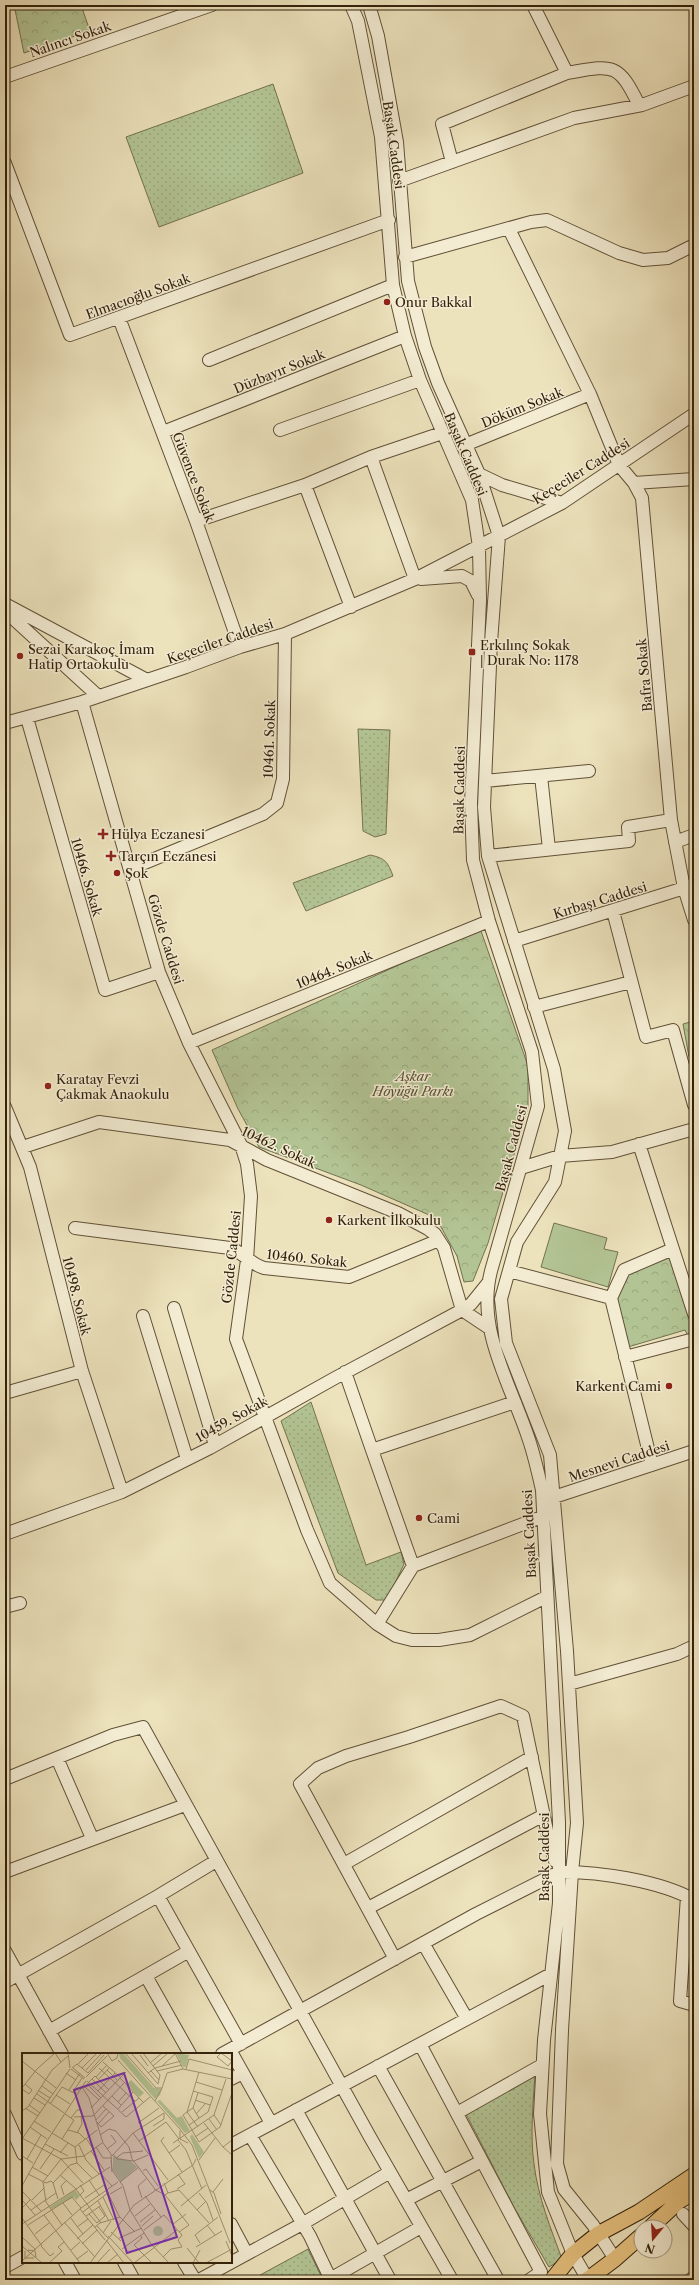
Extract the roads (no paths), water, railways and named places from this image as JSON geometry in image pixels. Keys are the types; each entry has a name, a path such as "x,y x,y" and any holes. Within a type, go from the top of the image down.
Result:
{"main road":[{"path":"552,2280 573,2254 598,2234 651,2204 694,2175"},
{"path":"660,2219 679,2201 694,2192"},
{"path":"587,2280 633,2243"}],"street":[{"name":"Nalıncı Sokak","path":"5,77 212,5"},
{"name":"Başak Caddesi","path":"351,5 358,21 381,137 390,220 393,285 406,336 420,380 472,500 479,547 480,600 471,803 473,860 489,921 532,1052 538,1106 488,1283 489,1328 529,1438 542,1490 546,1597 552,1667 559,1903 542,2065 540,2114 548,2192 573,2254 587,2280"},
{"name":"Başak Caddesi","path":"369,5 378,36 397,142 408,281 425,347 464,446 479,474 499,536 491,642 484,807 488,856 554,1069 565,1131 555,1182 517,1242 501,1299 506,1343 550,1455 569,1684 577,1823 572,1872 557,2164 564,2190 615,2259"},
{"path":"533,5 567,73"},
{"path":"452,162 442,124 567,73 593,68 610,68 621,74 639,105"},
{"path":"399,181 574,118 639,105 694,86"},
{"name":"Elmacıoğlu Sokak","path":"5,162 8,179 70,335 390,220"},
{"path":"405,257 531,222 547,220 619,253 643,260 668,258 694,246"},
{"name":"Bafra Sokak","path":"509,229 590,394 619,465 634,483 642,498 671,820 675,842 689,887 694,920"},
{"path":"209,360 393,285"},
{"name":"Güvence Sokak","path":"119,318 196,521 240,647"},
{"name":"Düzbayır Sokak","path":"162,432 406,336"},
{"path":"280,430 420,380"},
{"name":"Döküm Sokak","path":"464,446 590,394"},
{"name":"Keçeciler Caddesi","path":"5,723 82,702 240,647 284,634 415,579 562,503 694,414"},
{"path":"196,521 305,484 371,457 442,433"},
{"path":"371,457 415,579 462,576 471,581 480,600"},
{"path":"479,474 502,485 562,503"},
{"path":"634,483 694,479"},
{"path":"305,484 351,607"},
{"path":"5,604 148,680"},
{"path":"5,611 98,696"},
{"name":"10461. Sokak","path":"130,869 263,814 277,803 283,779 284,634"},
{"name":"Gözde Caddesi","path":"82,702 159,972 189,1043 241,1144 250,1180 247,1260 236,1339 264,1418 307,1530 330,1583 377,1624 396,1636 412,1640 438,1640 470,1635 546,1597"},
{"name":"10466. Sokak","path":"27,718 105,990 159,972"},
{"path":"485,781 589,771"},
{"path":"541,776 549,849"},
{"path":"488,856 628,841 628,827 671,820"},
{"path":"675,842 694,836"},
{"name":"Kırbaşı Caddesi","path":"514,941 689,887"},
{"path":"613,911 646,1037 673,1030 694,1105"},
{"name":"10464. Sokak","path":"189,1043 489,921"},
{"path":"534,1007 631,982"},
{"name":"10498. Sokak","path":"5,1107 23,1147 36,1188 82,1371 122,1492"},
{"name":"10462. Sokak","path":"23,1147 99,1122 219,1137 241,1144 267,1160 410,1218 428,1229 439,1240 447,1257 462,1310"},
{"path":"521,1168 560,1156 612,1152 694,1129"},
{"path":"639,1144 694,1314"},
{"name":"10460. Sokak","path":"75,1228 230,1248 237,1250 247,1260 264,1268 349,1277 439,1240"},
{"path":"652,1465 611,1298 624,1270 673,1249"},
{"path":"509,1271 611,1298"},
{"name":"10459. Sokak","path":"5,1534 122,1492 215,1445 345,1372 462,1310 471,1304 488,1283"},
{"path":"174,1308 215,1445"},
{"path":"462,1310 489,1328"},
{"path":"143,1316 187,1459"},
{"path":"625,1357 694,1339"},
{"path":"5,1393 82,1371"},
{"path":"345,1372 413,1566"},
{"path":"372,1450 515,1402"},
{"name":"Mesnevi Caddesi","path":"554,1497 694,1452"},
{"path":"377,1624 413,1566 544,1516"},
{"path":"5,1607 20,1603"},
{"path":"569,1684 677,1654 694,1646"},
{"path":"395,1959 300,1784 318,1768 346,1756 409,1737 501,1706 523,1716 550,1845 559,1872"},
{"path":"5,1779 113,1735 143,1727 216,1861 452,2280"},
{"path":"344,1864 532,1757"},
{"path":"56,1758 92,1838"},
{"path":"5,1872 92,1838 185,1805"},
{"path":"368,1908 544,1815"},
{"path":"5,1982 19,1976 216,1861"},
{"path":"226,2052 476,1914 559,1872 572,1872 646,1882 691,1898 680,2001 694,2005"},
{"path":"158,1896 241,2044"},
{"path":"424,1943 467,2019"},
{"path":"5,1951 62,2053"},
{"path":"50,2030 189,1951"},
{"path":"232,2144 551,1974"},
{"path":"146,1976 189,2053"},
{"path":"420,2044 542,2272 529,2280"},
{"path":"232,2059 243,2073 271,2124"},
{"path":"457,2113 542,2065"},
{"path":"378,2066 498,2280"},
{"path":"232,2078 243,2073"},
{"path":"296,2110 390,2280"},
{"path":"5,2114 22,2152"},
{"path":"250,2135 302,2224 331,2279 422,2227"},
{"path":"406,2200 482,2161"},
{"path":"232,2262 302,2224 390,2172"},
{"path":"683,2214 694,2226"},
{"path":"232,2226 247,2254"},
{"path":"5,2267 22,2258"},
{"path":"66,2263 75,2280"},
{"path":"125,2263 134,2280"},
{"path":"185,2263 195,2280"},
{"path":"199,2280 230,2263"},
{"path":"690,2280 694,2277"}],"place":[{"name":"Onur Bakkal","path":"387,302"},
{"name":"Erkılınç Sokak | Durak No: 1178","path":"472,652"},
{"name":"Sezai Karakoç İmam Hatip Ortaokulu","path":"20,656"},
{"name":"Hülya Eczanesi","path":"103,834"},
{"name":"Tarçın Eczanesi","path":"111,856"},
{"name":"Şok","path":"117,873"},
{"name":"Karatay Fevzi Çakmak Anaokulu","path":"48,1086"},
{"name":"Karkent İlkokulu","path":"329,1220"},
{"name":"Karkent Cami","path":"669,1386"},
{"name":"Cami","path":"419,1518"}],"park label":[{"name":"Aşkar Höyüğü Parkı","path":"413,1084"}]}
